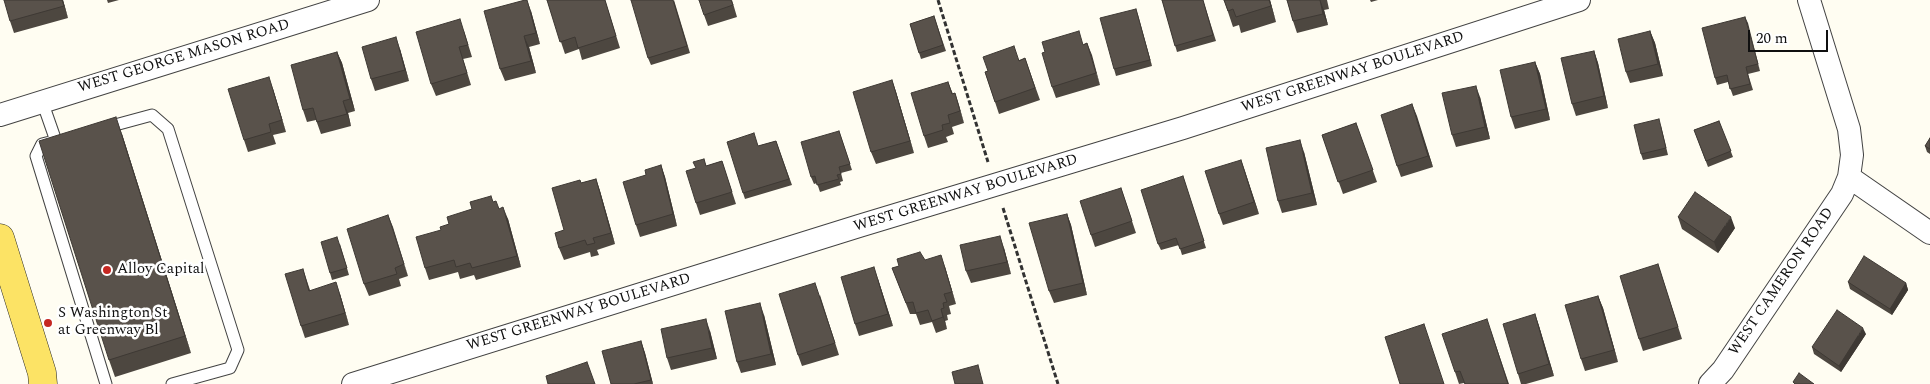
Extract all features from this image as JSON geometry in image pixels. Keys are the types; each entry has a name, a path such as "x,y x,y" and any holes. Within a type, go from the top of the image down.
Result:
{"main road":[{"path":"0,238 42,373 43,384"}],"street":[{"name":"WEST GEORGE MASON ROAD","path":"0,115 368,0"},
{"name":"WEST GREENWAY BOULEVARD","path":"352,384 859,226 1183,128 1579,0"},
{"name":"WEST CAMERON ROAD","path":"1710,384 1723,370 1842,194 1849,177 1852,154 1849,130 1809,0"},
{"path":"1849,177 1930,233"}],"lane":[{"path":"42,101 61,140 42,144 36,156 106,384"},
{"path":"94,130 152,115 168,129 238,350 230,368 172,384"}],"building":[{"path":"4,0 62,0 64,6 10,21"},
{"path":"527,0 536,33 524,36 531,61 500,69 484,11"},
{"path":"547,0 605,0 616,36 578,48 575,37 560,42"},
{"path":"631,0 673,0 687,46 648,58"},
{"path":"699,0 731,0 733,5 704,15"},
{"path":"1162,0 1203,0 1213,35 1175,46"},
{"path":"1224,0 1269,0 1271,6 1236,17 1233,9 1228,11"},
{"path":"1287,0 1320,0 1323,14 1293,21"},
{"path":"1136,9 1150,60 1114,69 1100,18"},
{"path":"934,16 943,45 919,53 910,24"},
{"path":"1745,17 1758,64 1746,67 1750,84 1730,89 1727,75 1715,78 1702,28"},
{"path":"460,19 468,45 459,47 467,73 431,84 416,32"},
{"path":"1079,31 1083,45 1087,43 1096,73 1052,87 1042,53 1045,52 1042,42"},
{"path":"1650,31 1658,64 1626,72 1618,39"},
{"path":"396,37 405,70 371,79 362,47"},
{"path":"1014,46 1019,61 1025,58 1035,88 995,102 985,72 988,71 983,57"},
{"path":"1594,51 1604,96 1572,104 1561,58"},
{"path":"337,52 350,99 343,101 347,114 317,122 313,108 303,110 291,65"},
{"path":"1535,62 1546,109 1511,117 1500,70"},
{"path":"269,77 282,120 269,124 271,132 244,140 228,89"},
{"path":"892,80 910,141 871,152 853,92"},
{"path":"948,82 952,94 955,93 960,111 948,115 950,123 942,125 943,130 924,136 911,93"},
{"path":"1476,86 1485,127 1452,135 1442,93"},
{"path":"1412,104 1428,156 1397,166 1381,115"},
{"path":"116,117 185,336 109,360 39,141"},
{"path":"1659,119 1666,148 1641,154 1634,125"},
{"path":"1719,121 1731,151 1706,161 1694,130"},
{"path":"1356,123 1373,170 1338,182 1322,135"},
{"path":"839,131 850,164 839,167 841,174 837,175 839,179 817,185 815,176 811,177 801,142"},
{"path":"754,133 758,146 776,141 789,179 743,193 727,142"},
{"path":"1930,138 1930,149 1925,146"},
{"path":"1300,140 1312,193 1278,201 1266,148"},
{"path":"704,159 706,166 722,161 732,192 696,203 686,171 696,168 693,162"},
{"path":"1241,160 1254,202 1219,214 1205,171"},
{"path":"661,165 673,214 636,225 623,182 646,175 645,170"},
{"path":"1183,176 1204,241 1180,249 1176,238 1158,244 1141,190"},
{"path":"596,179 611,233 593,238 595,243 587,245 585,240 559,248 555,233 564,230 552,188 580,180 581,183"},
{"path":"1121,188 1132,221 1091,235 1080,201"},
{"path":"1695,192 1731,217 1714,242 1678,217"},
{"path":"491,196 493,202 496,201 499,209 503,207 517,256 472,268 470,263 456,267 454,260 425,268 416,237 441,230 440,227 449,224 447,217 472,209 470,202"},
{"path":"1067,214 1083,283 1049,291 1029,223"},
{"path":"388,215 404,264 395,268 397,274 364,284 347,229"},
{"path":"1000,236 1007,262 966,271 960,245"},
{"path":"337,237 347,268 330,273 321,242"},
{"path":"920,252 925,260 941,255 952,292 944,294 947,302 943,303 944,308 941,309 943,317 932,321 928,310 916,313 913,302 906,303 892,268 899,266 897,259"},
{"path":"1864,256 1906,283 1890,309 1848,282"},
{"path":"1658,264 1678,327 1639,339 1620,276"},
{"path":"874,267 888,314 855,324 841,277"},
{"path":"303,269 309,291 336,282 345,313 301,326 285,274"},
{"path":"815,283 835,343 798,355 779,294"},
{"path":"1598,296 1614,350 1581,359 1565,305"},
{"path":"760,303 771,354 737,362 725,311"},
{"path":"1837,310 1863,328 1839,366 1812,347"},
{"path":"1535,314 1549,364 1518,374 1503,324"},
{"path":"706,319 712,348 667,358 661,329"},
{"path":"1487,319 1508,384 1465,384 1460,371 1455,372 1442,334"},
{"path":"1424,324 1444,384 1400,384 1385,337"},
{"path":"641,341 651,380 634,384 611,384 602,351"},
{"path":"587,362 595,384 548,384 546,376"},
{"path":"978,365 983,384 955,384 952,372"},
{"path":"1799,373 1814,384 1795,384 1793,382"}],"place":[{"name":"Alloy Capital","path":"107,270"},
{"name":"S Washington St at Greenway Bl","path":"48,323"}]}
